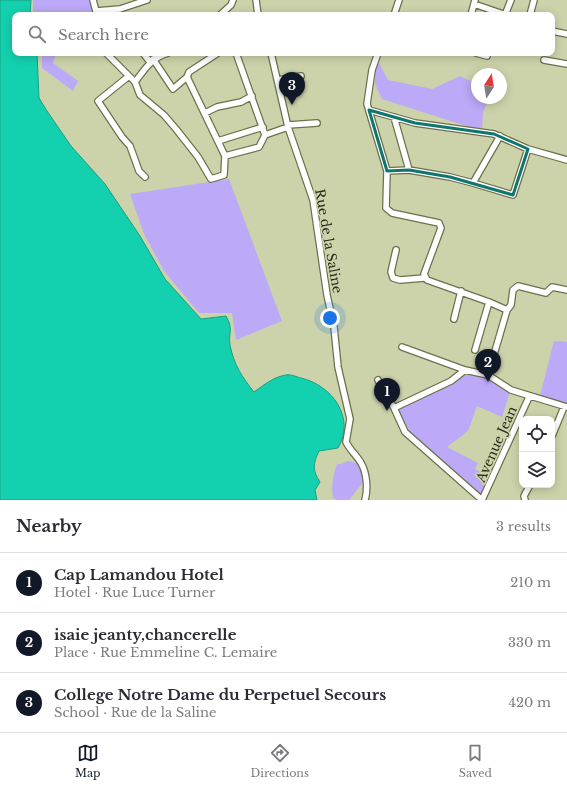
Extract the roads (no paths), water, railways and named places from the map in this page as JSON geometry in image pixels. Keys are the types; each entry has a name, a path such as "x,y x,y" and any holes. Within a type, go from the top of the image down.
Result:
{"street":[{"path":"93,0 96,12"},
{"path":"102,12 120,9 147,0"},
{"path":"223,12 231,5 232,0"},
{"path":"256,0 258,12"},
{"path":"395,12 399,0"},
{"path":"507,12 511,0"},
{"path":"531,12 534,0"},
{"path":"472,12 475,2 499,12"},
{"path":"555,32 567,34"},
{"path":"109,56 135,82 140,95 164,115 176,128 198,157 211,179 224,175 225,156 187,77"},
{"path":"147,56 152,60 173,89 187,77 189,72 213,56"},
{"path":"135,82 152,60 161,56"},
{"path":"225,156 260,148 265,135 237,56"},
{"name":"Rue de la Saline","path":"272,56 288,126 313,200 327,295 334,327 338,367 350,419 346,442 352,453 362,463 368,490 365,500"},
{"path":"377,56 373,64 369,83 367,104 387,171 386,208 388,211 437,222 441,228 424,274 424,278"},
{"path":"544,60 567,64"},
{"path":"129,76 98,101 130,146 139,171 145,177"},
{"path":"278,80 301,76"},
{"path":"205,113 217,107 241,102 252,96"},
{"path":"369,110 438,128 482,132 500,136 528,149 567,159"},
{"path":"394,117 409,170"},
{"path":"265,135 288,126 317,123"},
{"path":"218,140 263,127"},
{"path":"473,183 500,136"},
{"path":"387,171 409,170 450,176 513,195 528,149"},
{"path":"396,250 391,272 393,278 400,280 424,278 507,310"},
{"path":"488,375 507,310 511,305 513,290 518,286 546,293 554,286 567,290"},
{"path":"454,319 461,291"},
{"path":"475,350 489,302"},
{"path":"402,347 465,370 488,375 511,390 529,397 565,407 555,429"},
{"path":"394,408 451,380 465,370"},
{"path":"378,380 394,408 405,432 482,500"},
{"name":"Avenue Jean","path":"482,500 529,397"},
{"path":"525,500 524,496 528,488"}],"water":[{"path":"0,0 31,0 30,12 12,12 12,56 37,56 39,98 71,146 105,184 140,236 165,279 201,319 226,316 230,325 230,345 236,365 254,392 273,379 286,375 312,382 331,395 338,404 344,425 343,437 338,448 319,451 317,456 314,467 320,482 315,490 317,500 0,500"}],"place":[{"name":"College Notre Dame du Perpetuel Secours","path":"292,105"},
{"name":"isaie jeanty,chancerelle","path":"488,382"},
{"name":"Cap Lamandou Hotel","path":"387,411"}]}
